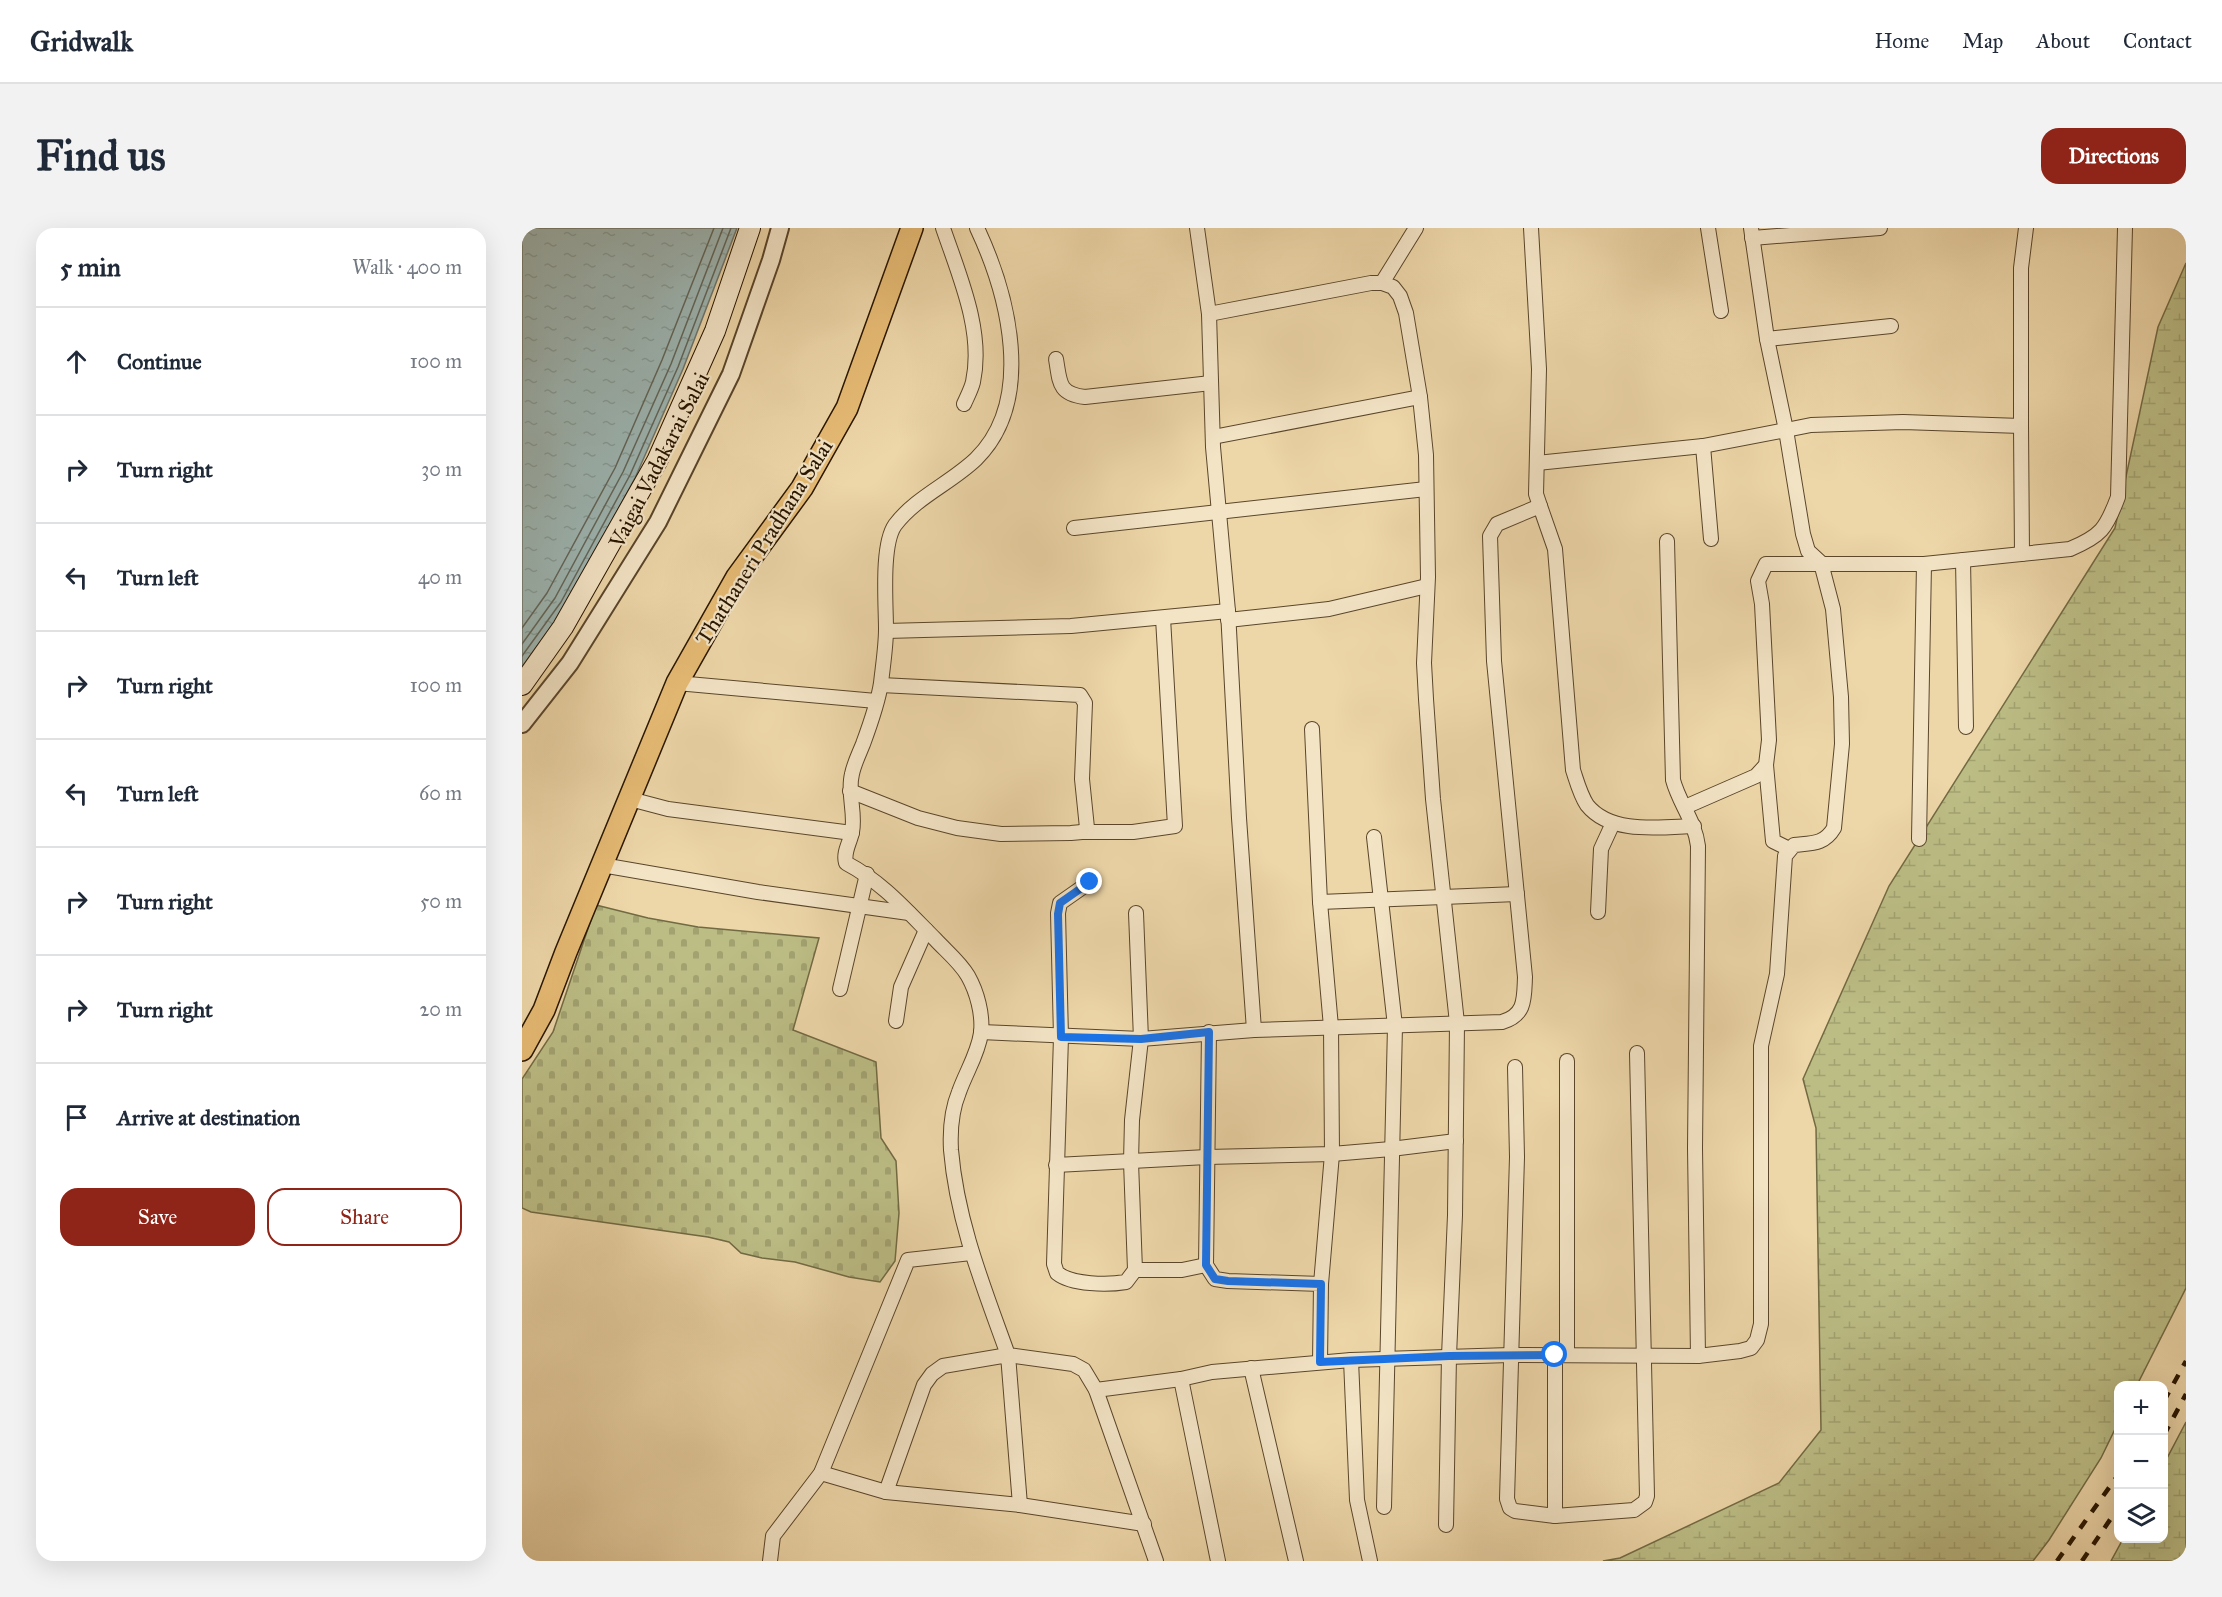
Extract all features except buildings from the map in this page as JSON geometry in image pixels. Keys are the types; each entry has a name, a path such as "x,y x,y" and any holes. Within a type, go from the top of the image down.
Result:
{"main road":[{"name":"Vaigai Vadakarai Salai","path":"522,685 562,627 657,461 715,331 750,228"},
{"name":"Thathaneri Pradhana Salai","path":"522,1050 544,1010 677,683 737,578 802,488 847,408 912,228"}],"street":[{"name":"Vaigai Vadakarai Salai","path":"522,724 570,663 658,522 730,374 771,260 780,228"},
{"path":"943,228 965,297 974,338 973,384 964,404"},
{"path":"977,228 1002,295 1010,336 1012,375 997,430 977,459 914,506 894,526 888,543 885,592 886,631 881,685 852,773 850,791 852,833 845,854 846,863 867,874 890,892 957,962 968,976 977,998 981,1015 981,1032 976,1052 956,1102 951,1149 963,1221 971,1253 1008,1355 1020,1505"},
{"path":"1197,228 1209,314 1213,437 1228,615 1254,1030"},
{"path":"1382,283 1416,228"},
{"path":"1530,228 1539,369 1536,494 1555,549 1573,770 1588,806 1604,819 1613,823 1648,828 1694,826"},
{"path":"1707,228 1721,311"},
{"path":"1096,1390 1181,1379 1212,1372 1351,1360 1510,1355 1698,1356 1740,1351 1751,1348 1757,1340 1761,1324 1761,1046 1777,974 1785,856 1794,845 1822,841 1829,837 1835,816 1842,744 1841,697 1833,609 1821,563 1808,551 1803,534 1786,430 1767,339 1752,233 1880,228"},
{"path":"2022,554 2021,268 2026,228"},
{"path":"1789,849 1773,841 1766,765 1769,740 1762,604 1758,581 1766,564 1924,564 2070,549 2091,540 2108,523 2118,497 2125,228"},
{"path":"1209,314 1371,283 1382,283 1393,287 1400,296 1406,313 1420,397 1426,455 1427,586 1424,663 1433,799 1457,1023 1446,1525"},
{"path":"1767,339 1892,326"},
{"path":"1056,359 1061,384 1066,392 1073,396 1085,397 1211,383"},
{"path":"1213,437 1420,397"},
{"path":"1537,463 1703,446 1811,425 1903,422 2021,426"},
{"path":"1703,446 1711,539"},
{"path":"1074,528 1426,489"},
{"path":"981,1032 1141,1039 1209,1032 1502,1022 1513,1019 1520,1011 1524,997 1525,976 1494,661 1490,536 1497,524 1540,506"},
{"path":"1667,542 1673,780 1677,794 1694,826 1698,846 1695,1148 1698,1356"},
{"path":"1963,560 1966,727"},
{"path":"1919,839 1924,564"},
{"path":"886,631 1071,626 1163,618 1329,609 1427,586"},
{"path":"850,791 918,818 965,830 1001,834 1133,832 1175,826 1163,618"},
{"path":"677,683 876,701"},
{"path":"881,685 1080,695 1085,704 1082,779 1088,821 1087,828 1082,832"},
{"path":"1312,729 1320,902 1330,1027 1332,1154 1321,1284 1320,1362"},
{"path":"1684,807 1756,776 1766,765"},
{"path":"630,799 669,809 852,833"},
{"path":"1598,912 1601,849 1613,823"},
{"path":"1374,837 1395,1026 1384,1507"},
{"path":"602,865 909,914"},
{"path":"840,989 867,874"},
{"path":"1090,882 1060,903 1058,914 1061,1037 1054,1264 1057,1273 1070,1281 1117,1284 1126,1282 1135,1270 1131,1162 1132,1120 1141,1039 1136,913"},
{"path":"1320,902 1517,894"},
{"path":"896,1021 901,987 926,930"},
{"path":"1209,1032 1206,1265 1215,1279 1321,1284"},
{"path":"1515,1067 1517,1157 1510,1355 1508,1499 1510,1508 1524,1514 1556,1516 1634,1510 1645,1502 1647,1496 1642,1355 1637,1053"},
{"path":"1556,1516 1567,1061"},
{"path":"1056,1165 1332,1154 1456,1140"},
{"path":"770,1561 773,1536 821,1473 908,1260 971,1253"},
{"path":"1135,1270 1182,1270 1206,1265"},
{"path":"886,1492 924,1385 932,1374 943,1366 1008,1355 1073,1364 1084,1370 1096,1390 1156,1561"},
{"path":"1351,1360 1357,1500 1370,1561"},
{"path":"1251,1368 1296,1561"},
{"path":"1181,1379 1218,1561"},
{"path":"821,1473 886,1492 1020,1505 1144,1524"}],"green space":[{"path":"2186,263 2186,1288 2139,1381 2114,1381 2114,1431 2101,1458 2033,1561 1603,1561 1620,1558 1779,1483 1821,1430 1816,1128 1803,1079 1889,886 2115,528 2158,327"},
{"path":"596,905 698,927 819,938 793,1030 876,1062 881,1138 896,1161 899,1213 895,1261 880,1282 849,1277 795,1262 741,1253 729,1242 708,1237 531,1212 522,1208 522,1079 553,1032"},
{"path":"2186,1422 2186,1561 2111,1561 2121,1543 2168,1543 2168,1456"}],"water":[{"path":"522,228 737,228 683,369 635,478 566,606 522,667"}],"railway":[{"path":"2168,1394 2186,1361"},
{"path":"2168,1428 2186,1394"},
{"path":"2057,1561 2114,1481"},
{"path":"2082,1561 2114,1514"}],"route":[{"path":"1090,882 1060,903 1058,952 1061,1037 1141,1039 1209,1032 1206,1265 1215,1279 1321,1284 1320,1362 1449,1356 1555,1355"}]}
